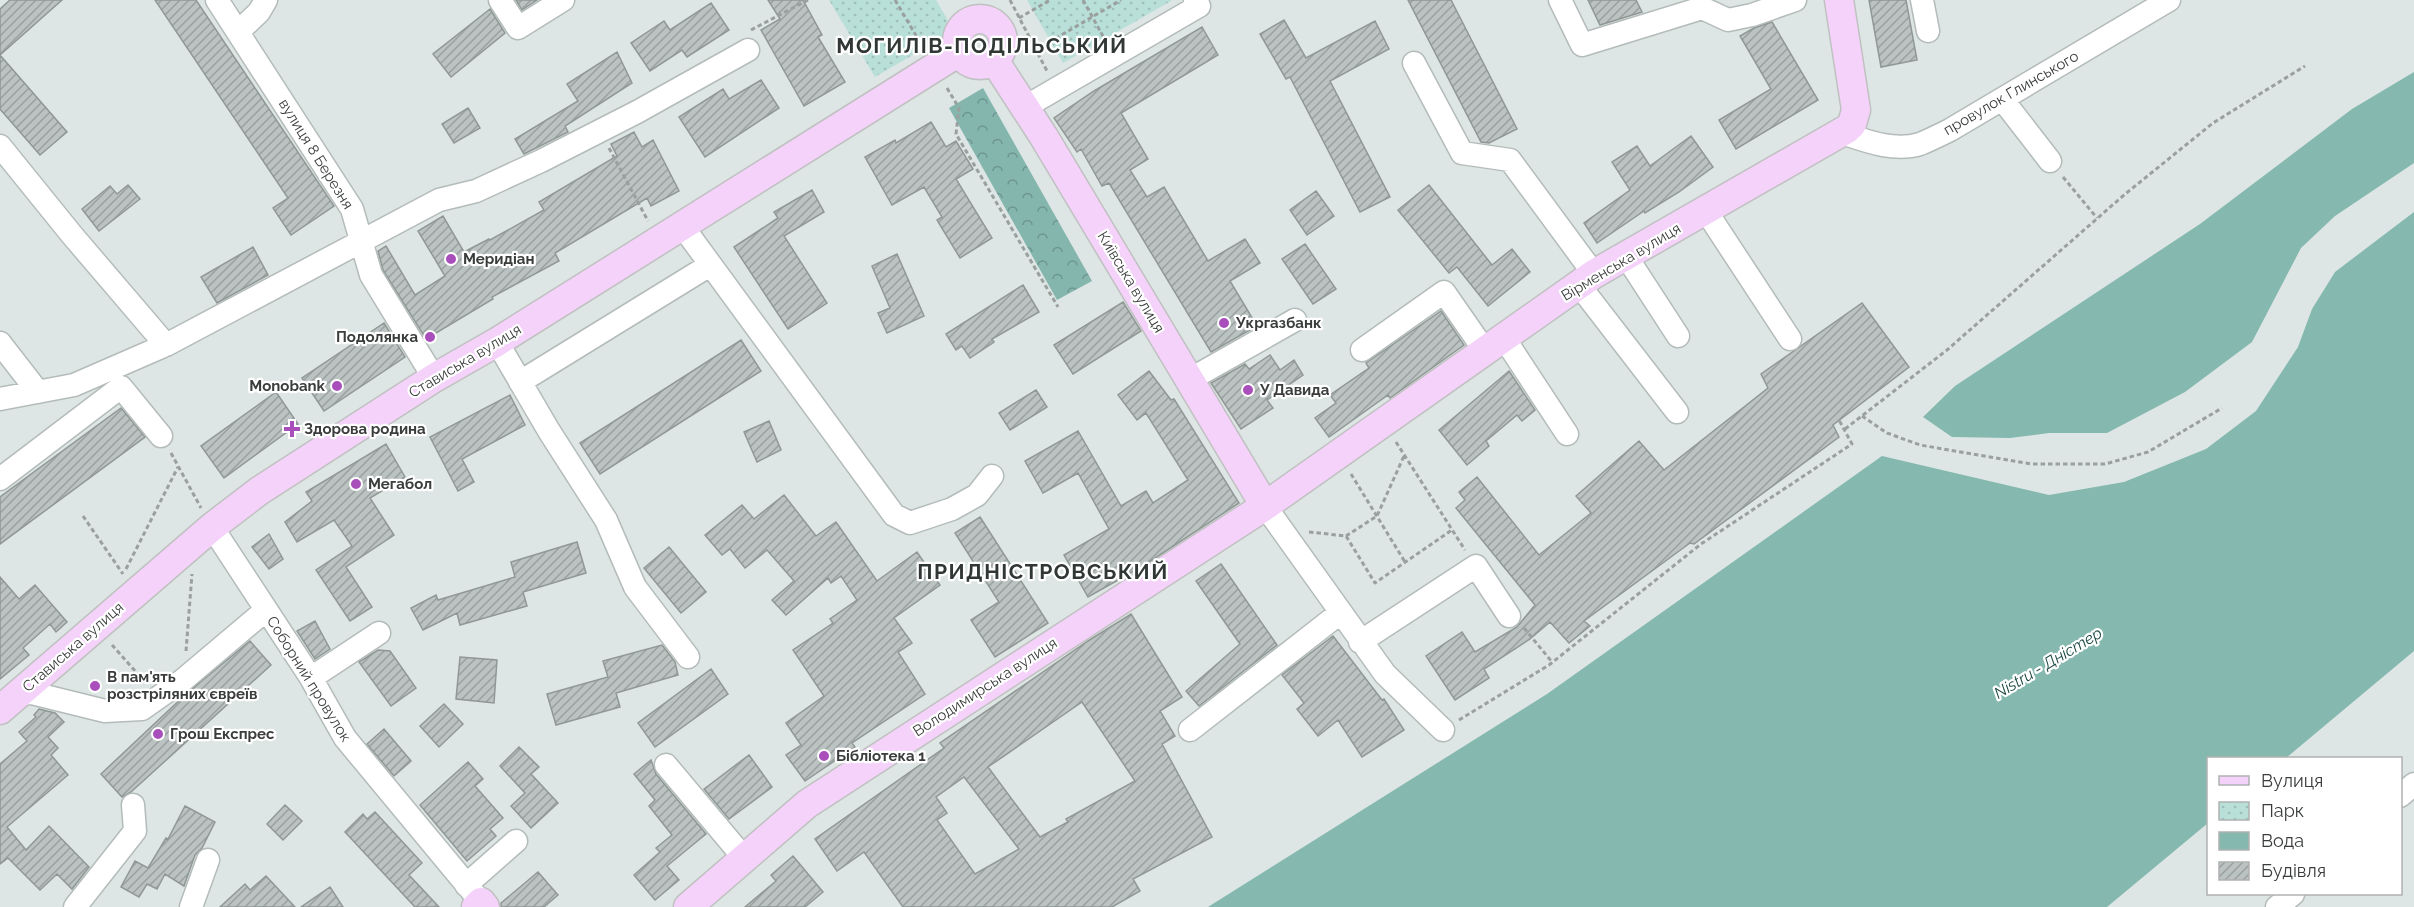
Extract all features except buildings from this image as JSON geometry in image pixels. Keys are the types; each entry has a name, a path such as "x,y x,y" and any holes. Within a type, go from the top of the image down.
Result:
{"main road":[{"path":"1839,0 1856,110 1852,124 1842,133"},
{"path":"962,11 997,27 1002,40 1002,48 994,60 981,65 973,64 965,60 959,52 957,41 962,11"},
{"name":"Стависька вулиця","path":"9,702 212,527 259,491 434,378 659,242 959,52"},
{"name":"Київська вулиця","path":"994,60 1026,107 1273,517"},
{"name":"Вірменська вулиця","path":"1273,517 1339,454 1587,280 1842,133"},
{"name":"Володимирська вулиця","path":"688,907 817,797 1273,517"}],"street":[{"name":"вулиця 8 Березня","path":"217,0 352,209 371,275 434,378"},
{"path":"500,0 518,28 563,0"},
{"path":"1026,107 1199,6 1195,0"},
{"path":"1560,0 1581,45 1702,8 1728,20 1752,15 1796,0"},
{"path":"1922,0 1928,31"},
{"name":"провулок Глинського","path":"1842,133 1877,144 1898,146 1918,144 1950,130 2169,0"},
{"path":"238,32 267,4"},
{"path":"0,399 74,386 166,345 439,200 476,191 600,131 748,50"},
{"path":"1414,63 1462,153 1510,160 1587,280 1677,412"},
{"path":"2002,99 2050,161"},
{"path":"0,146 166,345"},
{"path":"1706,211 1790,339"},
{"path":"683,227 894,515 910,523 952,509 977,495 992,476"},
{"path":"1626,256 1677,336"},
{"path":"520,382 710,264"},
{"path":"1362,350 1444,292 1495,345 1568,434"},
{"path":"1189,380 1295,321"},
{"path":"497,342 606,520 635,587 688,657"},
{"path":"0,343 38,392"},
{"path":"0,479 121,387 161,436"},
{"path":"1273,517 1385,674 1443,730"},
{"name":"Соборний провулок","path":"212,527 311,678 345,738 477,900"},
{"path":"1360,642 1476,566 1509,616"},
{"path":"9,702 32,693 105,711 141,709 183,680 266,610"},
{"path":"1190,730 1340,612"},
{"path":"311,678 380,633"},
{"path":"666,765 744,858"},
{"path":"2402,794 2414,784"},
{"path":"75,907 135,831 133,805"},
{"path":"477,900 516,841"},
{"path":"191,907 208,860"},
{"path":"2277,907 2292,895"}],"path":[{"path":"748,50 748,31 808,0"},
{"path":"895,0 959,108 956,134 1058,307"},
{"path":"1010,0 1057,89"},
{"path":"1019,18 1050,0"},
{"path":"1083,0 1114,55"},
{"path":"1036,50 1121,0"},
{"path":"1845,429 1947,350 2097,218 2213,123 2305,66"},
{"path":"600,131 659,242"},
{"path":"2050,161 2097,218"},
{"path":"1862,416 1887,433 1920,445 2031,464 2105,464 2148,452 2222,408"},
{"path":"1443,730 1552,663 1701,544 1852,444 1839,420"},
{"path":"1383,423 1476,566"},
{"path":"161,436 212,527"},
{"path":"1339,454 1405,562"},
{"path":"1346,536 1377,516 1404,455"},
{"path":"83,516 123,574 178,467"},
{"path":"1273,517 1346,536 1375,583 1452,530"},
{"path":"183,680 193,567"},
{"path":"1509,616 1520,622 1552,663"},
{"path":"107,639 159,697"}],"green space":[{"path":"829,0 936,0 947,19 943,37 875,77"},
{"path":"1027,0 1171,0 1171,1 1063,63"},
{"path":"983,88 1092,281 1057,300 949,108"}],"water":[{"path":"2414,72 2414,163 2335,216 2301,248 2252,342 2185,392 2107,433 2049,433 2010,438 1952,437 1923,417 1955,386 2200,224 2352,109"},
{"name":"Nistru - Дністер","path":"2414,212 2414,651 2287,757 2207,757 2207,824 2107,907 1208,907 1547,694 1882,456 2049,495 2124,482 2206,449 2256,411 2298,347 2312,309 2335,272"}],"place":[{"name":"Меридіан","path":"451,259"},
{"name":"Укргазбанк","path":"1224,323"},
{"name":"Подолянка","path":"430,337"},
{"name":"Monobank","path":"337,386"},
{"name":"У Давида","path":"1248,390"},
{"name":"Здорова родина","path":"292,429"},
{"name":"Мегабол","path":"356,484"},
{"name":"В пам'ять розстріляних євреїв","path":"95,686"},
{"name":"Грош Експрес","path":"158,734"},
{"name":"Бібліотека 1","path":"824,756"}],"district":[{"name":"МОГИЛІВ-ПОДІЛЬСЬКИЙ","path":"982,45"},
{"name":"ПРИДНІСТРОВСЬКИЙ","path":"1043,571"}]}
